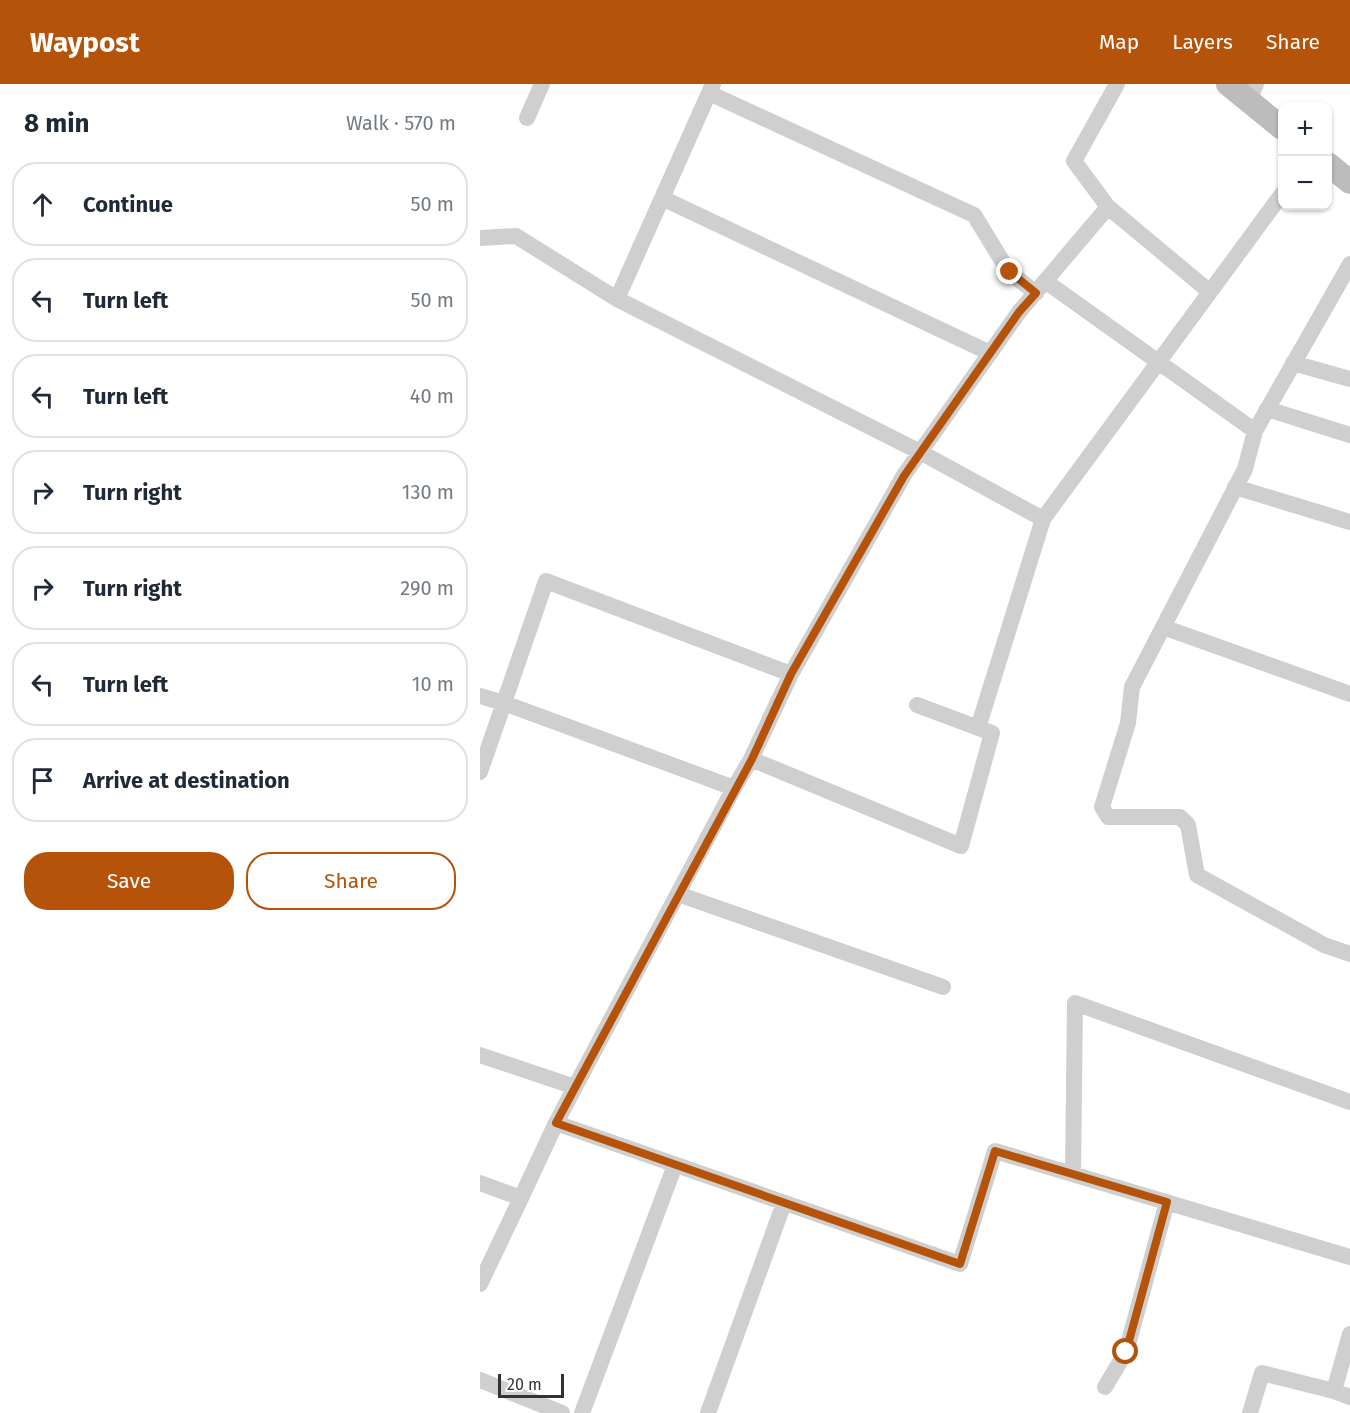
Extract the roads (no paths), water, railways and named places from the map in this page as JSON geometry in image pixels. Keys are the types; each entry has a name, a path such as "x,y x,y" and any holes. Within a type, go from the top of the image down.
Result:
{"main road":[{"path":"1228,84 1253,92 1278,123"},
{"path":"1332,167 1350,182"}],"street":[{"path":"527,118 542,84"},
{"path":"1117,84 1074,161 1108,207 1210,292"},
{"path":"616,299 711,89 974,215 1010,272 1041,287 1158,363 1254,431"},
{"path":"662,198 990,353"},
{"path":"978,728 1043,519 1278,199"},
{"path":"480,1284 556,1123 734,788 752,759 791,674 904,476 1019,312 1108,207"},
{"path":"480,238 516,236 616,299 920,452 1043,519"},
{"path":"1350,264 1254,431 1245,469 1132,687 1128,723 1102,807 1108,817 1180,817 1188,825 1197,876 1324,945 1350,954"},
{"path":"1293,363 1350,378"},
{"path":"1267,409 1350,435"},
{"path":"1235,488 1350,522"},
{"path":"480,772 546,581 791,674"},
{"path":"1162,627 1350,694"},
{"path":"480,696 734,788"},
{"path":"752,759 961,846 992,733 917,705"},
{"path":"678,894 943,987"},
{"path":"1073,1174 1075,1003 1350,1102"},
{"path":"480,1055 575,1087"},
{"path":"556,1123 960,1264 995,1151 1350,1257"},
{"path":"582,1413 675,1165"},
{"path":"480,1183 521,1198"},
{"path":"1106,1387 1126,1352 1167,1202"},
{"path":"708,1413 784,1203"},
{"path":"1334,1391 1350,1334"},
{"path":"1250,1413 1262,1373 1350,1397"},
{"path":"480,1380 562,1413"}]}
